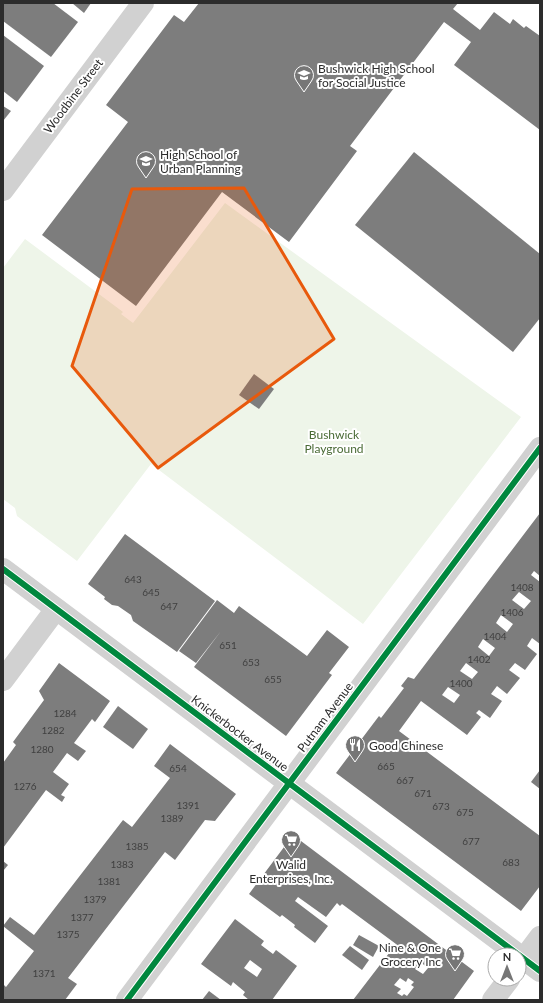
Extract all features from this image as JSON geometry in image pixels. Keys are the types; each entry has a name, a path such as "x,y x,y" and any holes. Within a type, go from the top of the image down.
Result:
{"street":[{"name":"Woodbine Street","path":"3,190 143,3"},
{"name":"Putnam Avenue","path":"127,1000 540,448"},
{"name":"Knickerbocker Avenue","path":"3,569 289,783 528,965"},
{"path":"3,680 56,609"},
{"path":"528,965 540,937"},
{"path":"493,1000 503,987"}],"highlighted area":[{"path":"244,188 334,339 158,468 72,366 132,189"}],"green space":[{"name":"Bushwick Playground","path":"225,203 521,417 363,624 151,464 77,561 17,516 15,508 3,499 3,268 25,239 123,312 121,314 133,323"}],"building":[{"path":"3,3 53,3 78,22 51,57 3,21"},
{"path":"72,3 91,3 84,13"},
{"path":"199,3 458,3 453,9 480,30 494,12 510,24 513,19 524,28 526,26 540,36 540,130 454,65 471,42 444,22 350,146 357,151 289,242 222,192 136,306 42,235 128,122 106,105 174,15 184,22"},
{"path":"3,35 44,66 17,102 3,91"},
{"path":"3,106 11,111 3,121"},
{"path":"414,152 540,254 540,318 513,352 355,225"},
{"path":"254,374 274,389 259,409 239,395"},
{"path":"540,513 540,576 534,571 531,575 540,582 540,644 532,638 527,646 537,654 525,670 515,663 509,670 520,678 507,694 497,686 491,694 502,701 490,718 479,710 476,713 481,717 467,735 421,701 399,731 540,836 540,886 521,911 336,773 379,716 381,718 404,688 401,686 408,677 414,679","holes":["519,592 531,601 524,609 512,600","501,615 513,624 507,632 496,623","483,639 495,648 489,656 478,647","466,663 478,672 472,679 460,671","448,687 460,695 454,703 442,695"]},
{"path":"125,534 215,601 177,652 133,621 131,615 104,599 105,597 88,584"},
{"path":"217,600 234,613 239,606 307,656 327,630 349,647 329,673 332,675 286,736 194,667 221,631 196,663 179,651"},
{"path":"59,663 110,701 95,722 92,719 74,743 86,751 78,761 67,753 53,772 69,784 61,795 65,797 62,802 46,790 3,848 3,763 16,745 13,742 44,700 39,691"},
{"path":"118,706 148,729 133,749 103,727"},
{"path":"170,744 236,794 215,821 205,820 175,860 165,852 68,978 77,984 65,1000 3,1000 3,984 6,987 34,951 3,926 10,917 34,935 123,820 132,827 170,778 154,766"},
{"path":"540,770 540,789 531,782"},
{"path":"293,835 474,971 453,1000 353,1000 396,944 342,904 340,906 337,903 326,917 298,897 295,901 328,926 315,943 294,927 295,925 282,915 280,917 249,894","holes":["415,958 428,968 423,974 415,969 418,965 412,961","400,978 406,982 408,978 414,982 411,985 414,987 407,996 404,994 402,996 397,993 401,989 394,985"]},
{"path":"3,861 8,865 3,871"},
{"path":"235,919 264,941 261,945 273,954 276,950 297,966 272,1000 249,1000 243,995 245,992 233,982 231,986 201,964","holes":["250,960 262,969 257,977 244,968"]},
{"path":"359,935 379,946 373,957 353,945"},
{"path":"350,946 369,960 362,970 342,955"},
{"path":"209,991 221,1000 202,1000"}],"cycle path":[{"path":"127,1000 540,448"},
{"path":"3,569 540,971"}],"place":[{"name":"Bushwick High School for Social Justice","path":"304,92"},
{"name":"High School of Urban Planning","path":"146,178"},
{"name":"Good Chinese","path":"355,762"},
{"name":"Walid Enterprises, Inc.","path":"291,857"},
{"name":"Nine & One Grocery Inc","path":"455,971"}]}
